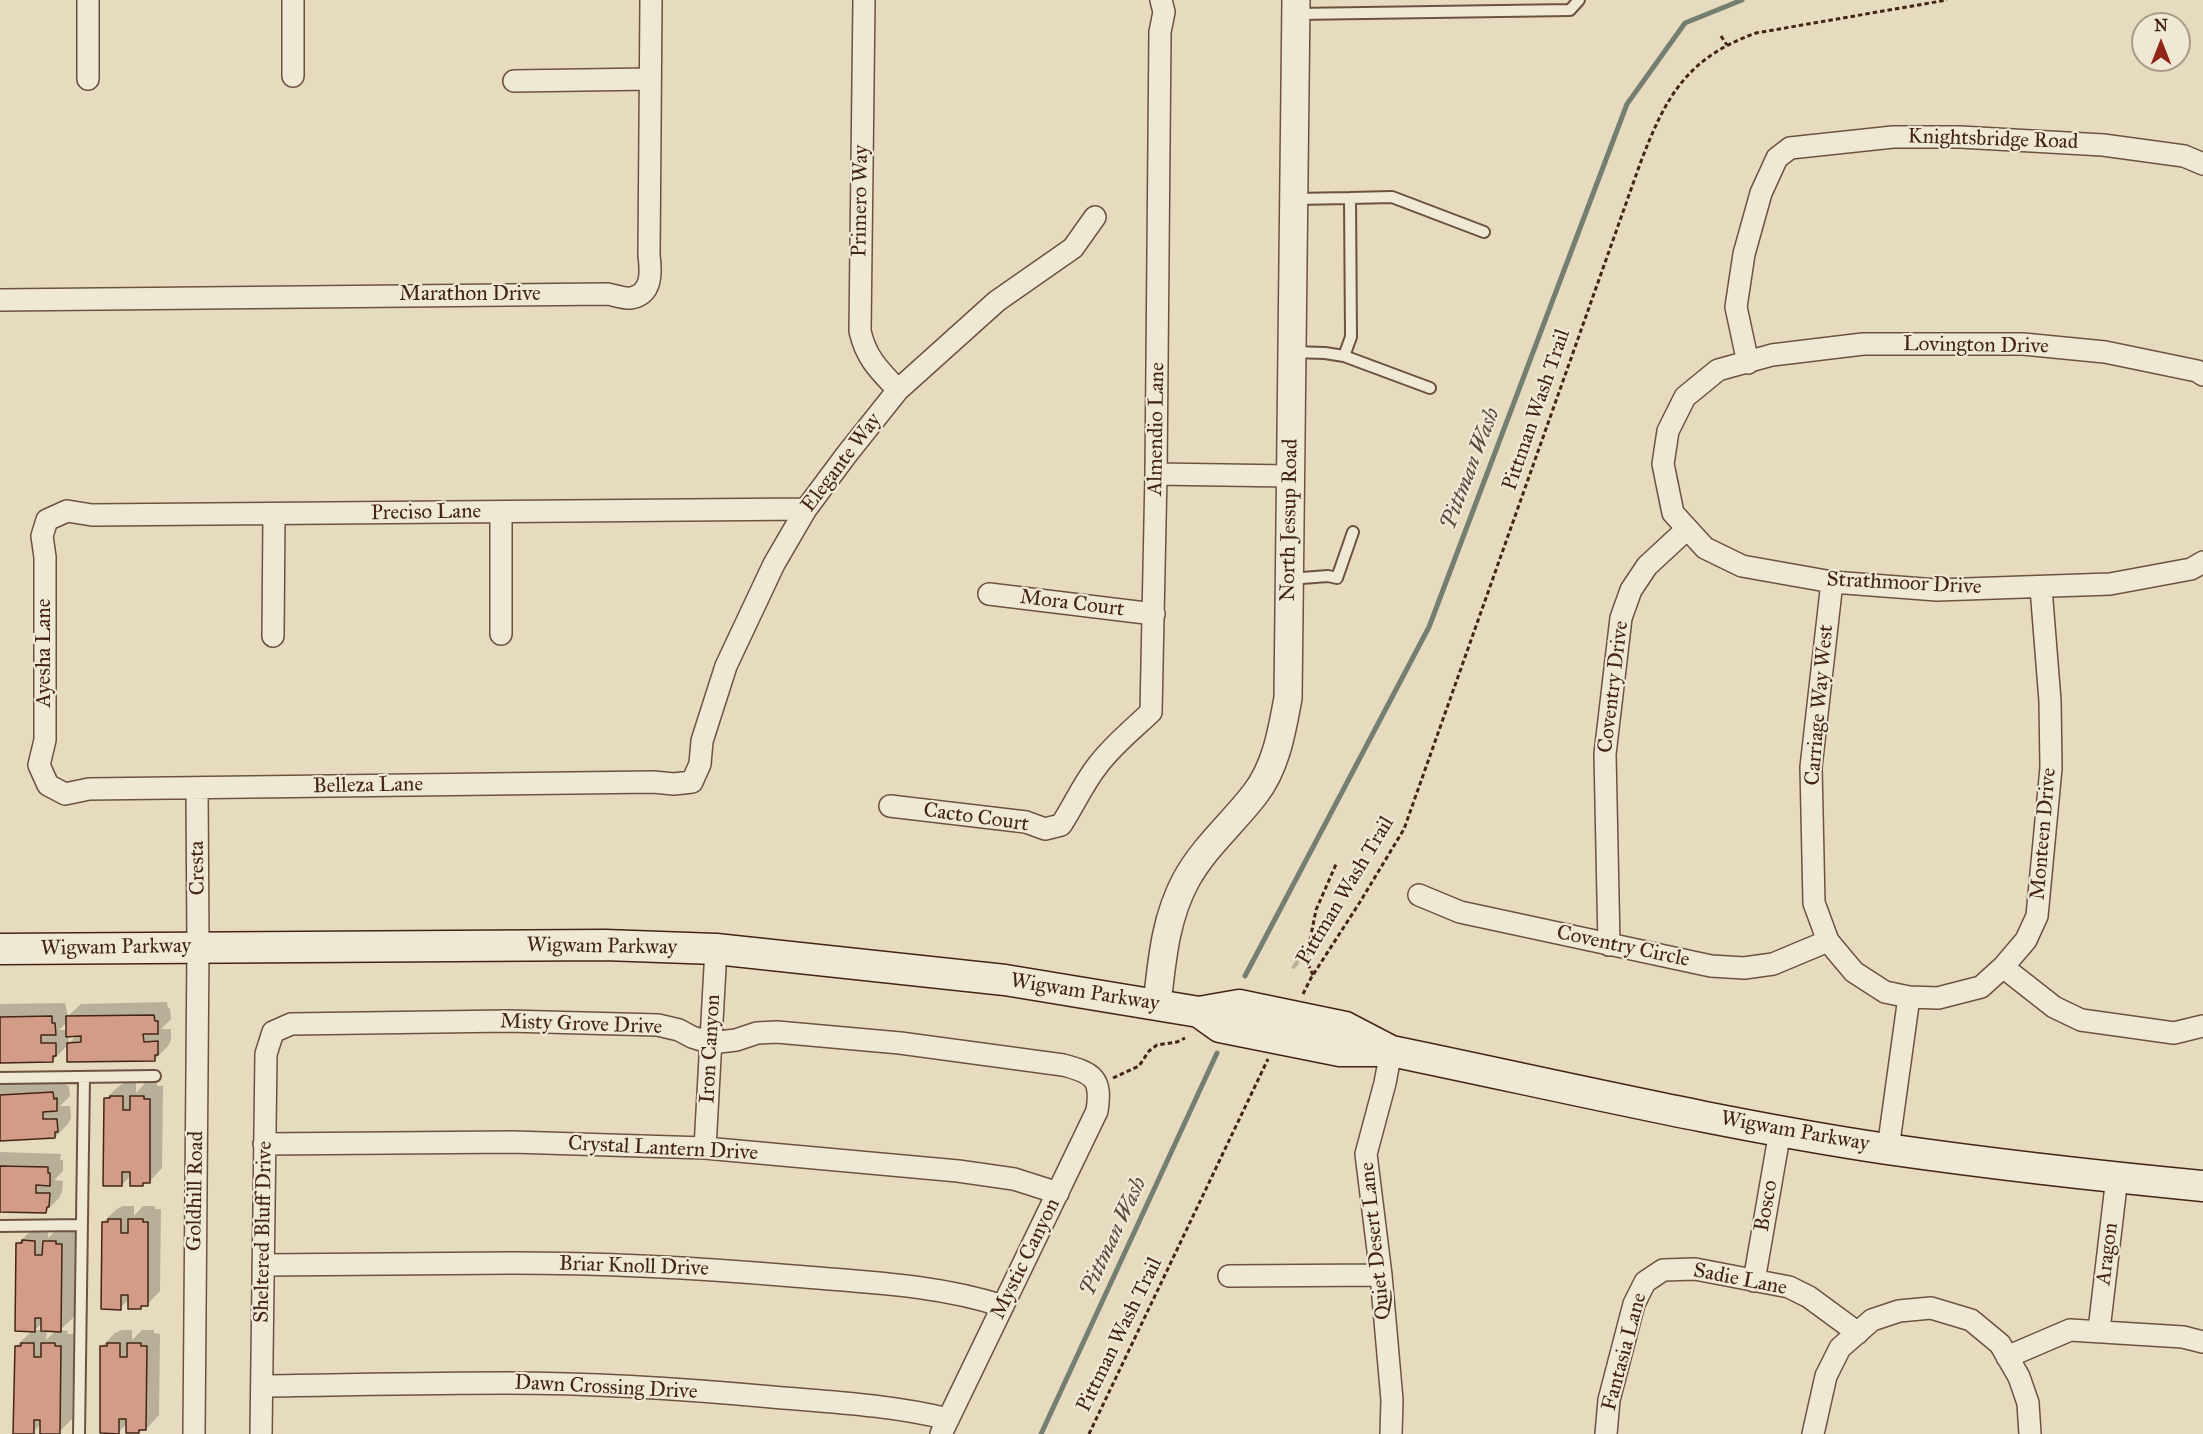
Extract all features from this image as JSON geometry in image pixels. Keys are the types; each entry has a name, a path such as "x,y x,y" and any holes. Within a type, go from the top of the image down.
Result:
{"main road":[{"name":"Wigwam Parkway","path":"0,949 606,945 716,949 1005,980 1199,1012 1239,1005 1345,1027 1391,1051 1780,1131 1888,1149 2203,1186"}],"street":[{"path":"88,0 88,79"},
{"path":"293,0 293,76"},
{"name":"Marathon Drive","path":"0,300 608,294 631,298 645,291 652,276 648,255 651,0"},
{"name":"Primero Way","path":"864,0 860,331 864,348 875,366 898,390"},
{"name":"Almendio Lane","path":"1061,825 1098,765 1151,712 1161,32 1164,12 1161,0"},
{"name":"North Jessup Road","path":"1157,1004 1164,943 1172,908 1187,878 1206,850 1257,792 1272,765 1288,699 1296,7"},
{"path":"514,81 650,80"},
{"name":"Knightsbridge Road","path":"1748,363 1736,307 1744,254 1761,193 1777,158 1790,148 1893,137 1960,136 2103,145 2184,156 2203,164"},
{"name":"Elegante Way","path":"692,782 700,764 702,741 726,666 769,574 806,509 898,390 997,302 1073,248 1095,217"},
{"name":"Lovington Drive","path":"1748,363 1772,355 1863,344 2024,344 2105,352 2197,370 2203,375"},
{"path":"1687,529 1673,513 1663,464 1668,431 1685,397 1718,370 1748,363"},
{"path":"1156,474 1290,476"},
{"name":"Preciso Lane","path":"47,520 67,511 92,515 806,509"},
{"path":"501,512 501,634"},
{"path":"273,636 274,514"},
{"name":"Ayesha Lane","path":"47,520 42,536 45,557 45,740 39,765 48,785"},
{"name":"Strathmoor Drive","path":"1687,529 1705,548 1742,566 1832,582 1937,590 2110,584 2191,569 2203,562"},
{"name":"Coventry Drive","path":"1609,945 1605,754 1620,618 1631,590 1647,566 1687,529"},
{"name":"Carriage Way West","path":"1832,582 1810,767 1814,903 1828,941 1854,972 1886,992 1909,997"},
{"name":"Monteen Drive","path":"1909,997 1938,998 1981,987 2003,967 2026,940 2037,916 2050,768 2050,701 2041,588"},
{"name":"Mora Court","path":"989,594 1154,614"},
{"name":"Belleza Lane","path":"48,785 65,794 89,789 692,782"},
{"name":"Cresta","path":"197,788 198,947"},
{"name":"Cacto Court","path":"890,806 1026,822 1045,829 1061,825"},
{"name":"Coventry Circle","path":"1419,895 1460,912 1711,966 1744,968 1773,964 1828,941"},
{"name":"Goldhill Road","path":"194,1434 198,947"},
{"name":"Iron Canyon","path":"705,1148 716,949"},
{"path":"2003,967 2054,1007 2081,1020 2174,1033 2203,1026"},
{"path":"1888,1149 1909,997"},
{"name":"Misty Grove Drive","path":"273,1032 291,1024 508,1021 658,1025 679,1030 711,1043 736,1040 757,1033 777,1032 900,1043 1063,1065 1084,1070 1097,1083"},
{"name":"Sheltered Bluff Drive","path":"261,1434 266,1054 273,1032"},
{"name":"Quiet Desert Lane","path":"1391,1051 1366,1154 1381,1275 1392,1400 1391,1434"},
{"name":"Mystic Canyon","path":"945,1427 1097,1111 1100,1094 1097,1083"},
{"name":"Bosco","path":"1754,1281 1780,1131"},
{"name":"Crystal Lantern Drive","path":"264,1144 513,1142 705,1148 958,1171 1014,1179 1058,1192"},
{"name":"Aragon","path":"2099,1330 2117,1177"},
{"name":"Briar Knoll Drive","path":"263,1265 514,1263 626,1265 915,1288 976,1297 1003,1306"},
{"name":"Sadie Lane","path":"1653,1276 1663,1270 1695,1269 1789,1287 1809,1297 1858,1333"},
{"path":"1229,1276 1381,1275"},
{"name":"Fantasia Lane","path":"1606,1434 1609,1400 1634,1304 1645,1281 1653,1276"},
{"path":"1813,1434 1826,1376 1840,1348 1872,1320 1899,1311 1931,1308 1971,1320 2000,1344 2019,1377 2028,1403 2030,1434"},
{"path":"2007,1356 2070,1330 2183,1337 2203,1342"},
{"name":"Dawn Crossing Drive","path":"262,1386 510,1383 630,1387 868,1406 929,1414 945,1427"}],"lane":[{"path":"1296,7 1462,6 1570,10 1579,0"},
{"path":"1293,199 1392,197 1484,232"},
{"path":"1344,356 1351,337 1350,198"},
{"path":"1292,352 1344,356 1430,388"},
{"path":"1289,579 1328,576 1337,578 1353,532"},
{"path":"0,1078 155,1076"},
{"path":"79,1434 84,1077"},
{"path":"0,1226 82,1225"}],"path":[{"name":"Pittman Wash Trail","path":"1303,995 1313,975 1404,829 1655,124 1671,94 1692,70 1727,45 1756,33 1947,0"},
{"path":"1721,36 1727,45"},
{"path":"1313,975 1306,960 1316,910 1337,862"},
{"path":"1097,1083 1139,1066 1149,1051 1157,1045 1177,1042 1185,1038"},
{"name":"Pittman Wash Trail","path":"1089,1434 1270,1054"}],"building":[{"path":"154,1015 155,1021 158,1021 158,1034 143,1034 144,1042 158,1041 158,1055 155,1055 155,1061 67,1062 67,1043 81,1042 81,1036 66,1037 66,1016"},
{"path":"52,1016 56,1035 41,1035 41,1043 56,1043 56,1056 53,1056 53,1062 0,1063 0,1017"},
{"path":"53,1092 54,1099 57,1098 57,1111 43,1112 43,1119 57,1119 58,1132 55,1132 55,1138 0,1141 0,1095"},
{"path":"110,1096 123,1096 123,1110 130,1110 130,1096 144,1096 144,1099 150,1099 150,1183 143,1183 143,1186 130,1186 130,1172 122,1172 122,1186 103,1186 104,1098 110,1098"},
{"path":"0,1166 48,1167 50,1186 36,1185 36,1193 50,1193 46,1213 0,1212"},
{"path":"108,1219 121,1219 121,1233 128,1233 128,1219 143,1219 143,1222 148,1222 148,1306 141,1306 141,1309 128,1309 128,1295 121,1295 121,1310 101,1309 102,1222 108,1222"},
{"path":"22,1240 35,1241 35,1255 42,1255 43,1241 56,1241 56,1244 62,1244 61,1332 41,1331 41,1318 35,1318 35,1332 15,1331 16,1243 22,1243"},
{"path":"21,1343 34,1343 34,1357 41,1357 41,1343 55,1343 55,1346 61,1346 60,1434 40,1434 40,1420 34,1420 34,1434 13,1434 15,1346 21,1346"},
{"path":"107,1343 120,1343 120,1357 127,1357 127,1343 141,1343 141,1346 147,1346 146,1430 139,1430 139,1433 126,1433 126,1419 119,1419 119,1434 100,1433 100,1346 107,1346"}],"waterway":[{"name":"Pittman Wash","path":"1245,976 1429,627 1627,104 1685,23 1742,0"},
{"name":"Pittman Wash","path":"1041,1434 1217,1053"}]}
